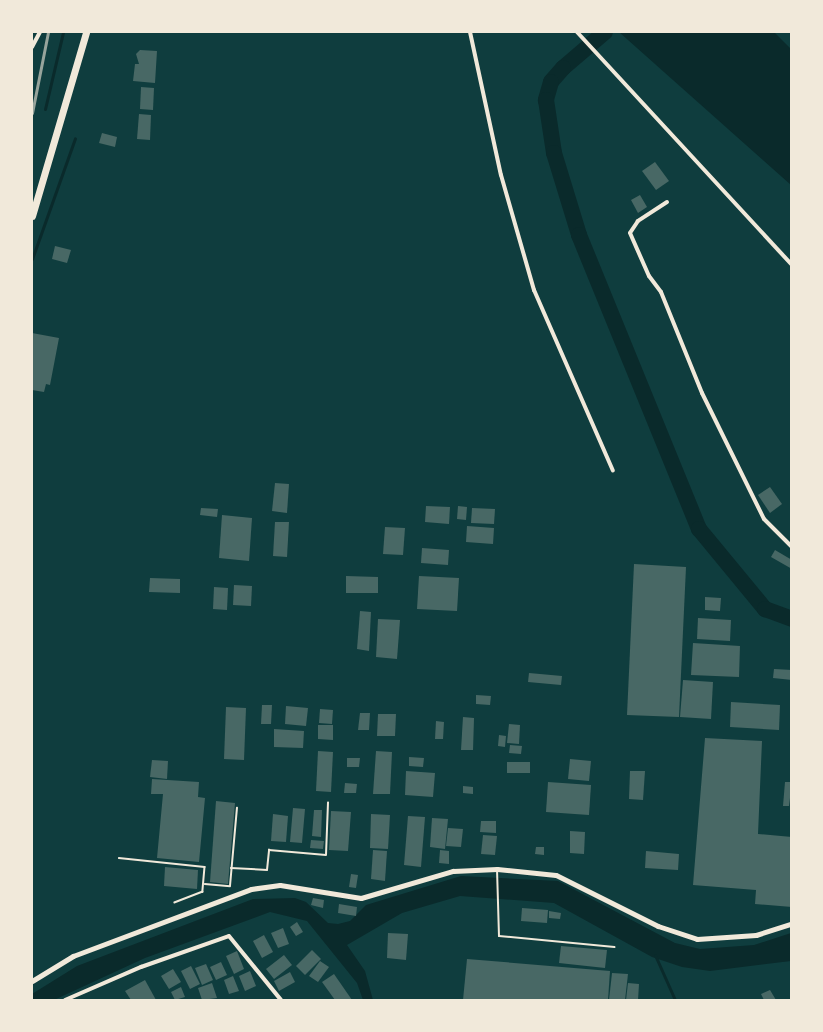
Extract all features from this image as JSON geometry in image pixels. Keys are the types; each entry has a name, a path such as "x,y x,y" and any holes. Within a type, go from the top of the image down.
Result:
{"highway":[{"path":"32,216 86,32"}],"street":[{"path":"32,47 40,32"},
{"path":"470,32 501,175 534,290 613,471"},
{"path":"577,32 792,265"},
{"path":"667,202 631,228 633,241 661,292 702,393 764,519 792,547"},
{"path":"32,981 61,962 251,889 280,885 361,898 453,870 537,872 570,879 682,936 720,940 792,923"},
{"path":"64,1000 141,967 229,936 281,1000"}],"lane":[{"path":"497,871 499,936 614,946"}],"path":[{"path":"231,867 267,870 269,850 326,855 328,803"},
{"path":"204,884 230,886 237,808"},
{"path":"119,858 205,867 203,892 175,903"}],"water":[{"path":"619,32 774,32 791,49 791,185"},
{"path":"461,876 558,881 675,943 700,949 754,945 791,933 791,961 710,971 682,967 652,957 554,903 460,896 402,913 347,945 365,971 373,1000 363,1000 357,983 307,921 270,912 145,958 54,1000 32,1000 32,994 77,966 253,899 295,898 306,902 328,923 338,924 350,921 366,905"}],"building":[{"path":"140,50 157,51 155,83 133,81 135,64 139,64 136,54"},
{"path":"141,87 154,88 153,110 140,109"},
{"path":"139,114 151,115 150,140 137,139"},
{"path":"102,133 117,137 115,147 99,143"},
{"path":"655,162 669,181 656,190 642,171"},
{"path":"640,195 647,207 638,213 631,200"},
{"path":"55,246 71,250 67,263 52,259"},
{"path":"32,333 59,338 50,385 46,384 44,392 32,390"},
{"path":"275,483 289,484 287,513 272,511"},
{"path":"770,487 782,504 770,513 758,495"},
{"path":"426,506 450,507 449,524 425,522"},
{"path":"458,506 467,507 466,520 457,519"},
{"path":"201,508 218,509 217,517 200,515"},
{"path":"472,508 495,509 494,524 471,523"},
{"path":"222,515 252,518 249,561 219,558"},
{"path":"275,522 289,522 287,557 273,556"},
{"path":"467,526 494,528 493,544 466,542"},
{"path":"385,527 405,528 403,555 383,554"},
{"path":"422,548 449,550 448,565 421,563"},
{"path":"775,550 792,560 792,569 771,557"},
{"path":"634,564 686,567 679,717 627,715"},
{"path":"346,576 378,577 378,593 346,593"},
{"path":"419,576 459,578 457,611 417,609"},
{"path":"150,578 180,579 180,593 149,592"},
{"path":"234,585 252,586 251,606 233,605"},
{"path":"214,587 228,588 227,610 213,609"},
{"path":"705,597 721,598 720,611 705,610"},
{"path":"360,611 371,612 369,651 357,649"},
{"path":"698,618 731,620 730,641 697,639"},
{"path":"378,619 400,620 397,659 376,657"},
{"path":"693,643 740,646 739,677 691,675"},
{"path":"774,669 792,670 792,680 773,678"},
{"path":"529,673 562,676 561,685 528,682"},
{"path":"683,680 713,682 711,719 680,717"},
{"path":"476,695 491,696 490,705 476,704"},
{"path":"731,702 780,705 779,730 730,727"},
{"path":"262,705 272,705 271,724 261,724"},
{"path":"286,706 308,708 306,726 285,724"},
{"path":"226,707 246,708 244,760 224,759"},
{"path":"320,709 333,710 332,724 319,723"},
{"path":"360,713 370,713 369,730 358,730"},
{"path":"378,714 396,714 395,736 377,736"},
{"path":"463,717 474,718 473,750 461,750"},
{"path":"436,721 444,722 443,739 435,739"},
{"path":"509,724 520,725 519,744 507,743"},
{"path":"318,725 333,725 333,740 318,739"},
{"path":"274,729 304,731 303,748 274,747"},
{"path":"499,735 506,736 505,747 498,746"},
{"path":"705,738 762,741 758,834 792,837 792,907 755,904 756,890 693,885"},
{"path":"510,745 522,746 521,754 509,753"},
{"path":"318,751 333,752 331,792 316,791"},
{"path":"376,751 392,752 390,794 373,794"},
{"path":"409,757 424,758 423,767 409,766"},
{"path":"347,758 360,758 359,767 347,767"},
{"path":"570,759 591,761 589,781 568,779"},
{"path":"152,760 168,761 167,779 150,777"},
{"path":"507,762 530,762 530,773 507,773"},
{"path":"406,771 435,773 433,797 405,795"},
{"path":"630,771 645,771 643,800 629,799"},
{"path":"152,779 199,782 198,797 205,798 199,862 157,858 163,794 151,794"},
{"path":"548,782 591,785 589,815 546,812"},
{"path":"785,782 792,782 789,806 783,806"},
{"path":"345,783 357,784 356,793 344,793"},
{"path":"463,786 473,787 473,794 463,793"},
{"path":"216,801 235,803 228,884 210,882"},
{"path":"293,808 305,809 302,843 290,842"},
{"path":"314,810 322,810 321,837 312,836"},
{"path":"331,811 351,812 348,851 329,850"},
{"path":"273,814 288,816 286,842 271,841"},
{"path":"371,814 390,815 388,849 370,848"},
{"path":"408,816 425,817 421,867 404,865"},
{"path":"432,818 448,819 445,849 430,847"},
{"path":"481,821 496,821 496,833 480,832"},
{"path":"448,828 463,829 461,847 446,846"},
{"path":"570,831 585,832 584,854 570,853"},
{"path":"483,835 497,836 495,855 481,854"},
{"path":"311,840 324,841 323,849 310,848"},
{"path":"536,847 544,847 544,855 535,854"},
{"path":"373,850 387,851 385,881 371,879"},
{"path":"440,850 449,851 449,864 439,863"},
{"path":"646,851 679,854 678,870 645,868"},
{"path":"165,867 198,870 197,889 164,886"},
{"path":"351,874 358,875 356,888 349,887"},
{"path":"313,898 324,900 323,908 311,905"},
{"path":"339,904 357,907 356,916 338,913"},
{"path":"522,908 548,910 547,923 521,921"},
{"path":"549,911 561,913 560,919 549,918"},
{"path":"297,922 303,932 296,936 290,927"},
{"path":"283,928 289,944 278,948 271,933"},
{"path":"388,933 408,934 406,960 387,958"},
{"path":"264,935 273,952 262,958 253,941"},
{"path":"561,946 607,950 605,968 559,963"},
{"path":"312,950 321,959 305,975 296,966"},
{"path":"237,951 244,969 234,974 226,956"},
{"path":"284,955 292,965 274,979 266,969"},
{"path":"467,959 610,971 608,1000 463,1000"},
{"path":"320,961 329,967 318,982 309,976"},
{"path":"221,962 227,975 216,980 210,967"},
{"path":"206,964 213,980 202,985 195,968"},
{"path":"191,966 200,984 190,989 181,971"},
{"path":"173,969 181,982 169,989 161,976"},
{"path":"250,971 256,986 245,991 239,976"},
{"path":"290,972 295,982 279,991 274,981"},
{"path":"612,973 628,974 625,1000 609,1000"},
{"path":"334,974 352,1000 335,1000 322,982"},
{"path":"233,976 239,991 229,994 224,980"},
{"path":"145,980 156,1000 131,1000 125,991"},
{"path":"212,983 217,998 202,1000 198,988"},
{"path":"628,983 639,984 638,1000 626,1000"},
{"path":"181,987 185,997 175,1000 171,992"},
{"path":"770,990 776,1000 764,1000 761,994"}],"waterway":[{"path":"45,109 63,32"},
{"path":"605,32 563,68 551,82 546,100 554,153 579,235 699,529 765,609 792,619"},
{"path":"32,259 75,138"},
{"path":"655,955 675,1000"}],"railway":[{"path":"32,113 48,32"}]}
